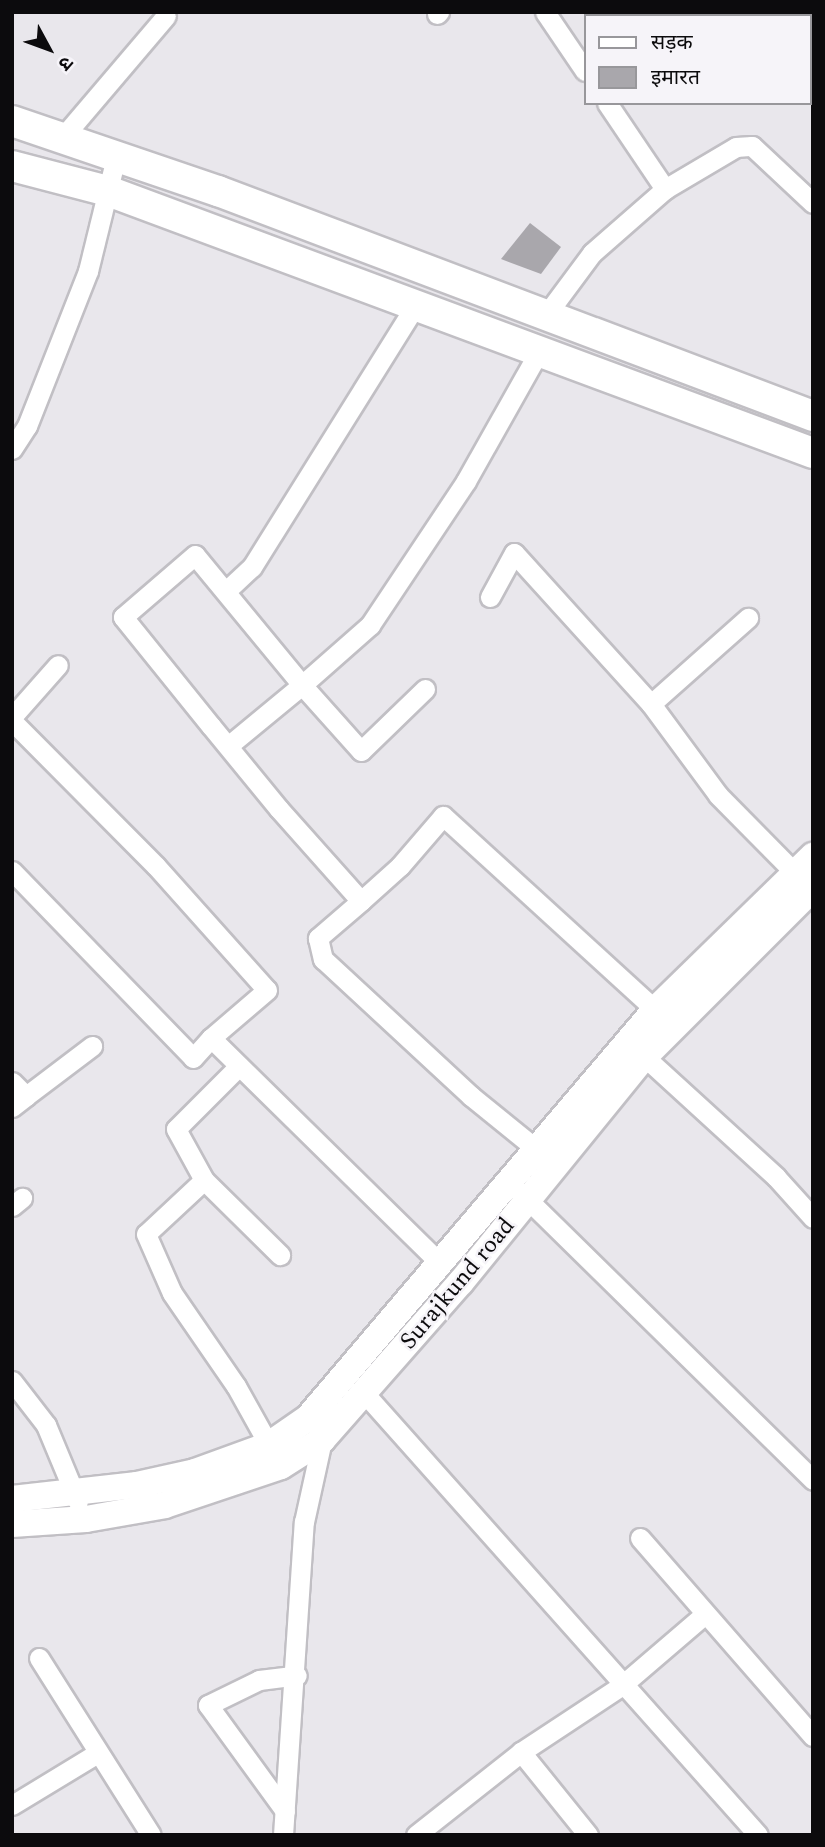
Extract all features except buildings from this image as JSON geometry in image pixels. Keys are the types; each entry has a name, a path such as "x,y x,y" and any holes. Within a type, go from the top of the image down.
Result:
{"main road":[{"path":"12,121 813,415"},
{"path":"12,166 108,191 813,453"},
{"path":"533,351 543,314"}],"street":[{"path":"545,12 584,70"},
{"path":"62,138 166,16"},
{"path":"608,105 665,189"},
{"path":"543,314 592,253 665,189 736,147 752,146 813,203"},
{"path":"12,449 27,425 88,271 116,157"},
{"path":"226,591 252,567 415,305"},
{"path":"228,746 370,625 466,481 533,351"},
{"path":"490,597 514,553 651,704 718,795 807,877"},
{"path":"361,901 228,746 123,617 195,555 302,685 361,751 425,689"},
{"path":"651,704 748,618"},
{"path":"12,871 193,1058 211,1038 267,990 156,866 12,719 58,665"},
{"path":"664,1018 443,816 400,866 318,938 323,959 545,1156 509,1182 441,1264 357,1386 447,1480 621,1686 758,1835"},
{"name":"Surajkund road","path":"12,1524 86,1519 165,1505 275,1456 315,1429 529,1199 545,1156 636,1049 807,877"},
{"path":"211,1038 441,1264"},
{"path":"12,1082 19,1101 92,1046"},
{"path":"636,1049 810,1209"},
{"path":"239,1066 176,1129 204,1180 280,1255"},
{"path":"12,1499 75,1494 275,1456 236,1386 172,1293 146,1234 204,1180"},
{"path":"509,1182 813,1480"},
{"path":"12,1381 46,1425 86,1519"},
{"path":"283,1835 297,1675 304,1522 315,1429"},
{"path":"640,1538 813,1736"},
{"path":"416,1835 521,1752 621,1686 705,1614"},
{"path":"39,1658 96,1754 151,1835"},
{"path":"285,1811 240,1757 208,1706 259,1680 297,1675"},
{"path":"521,1752 587,1835"},
{"path":"12,1805 96,1754"}]}
